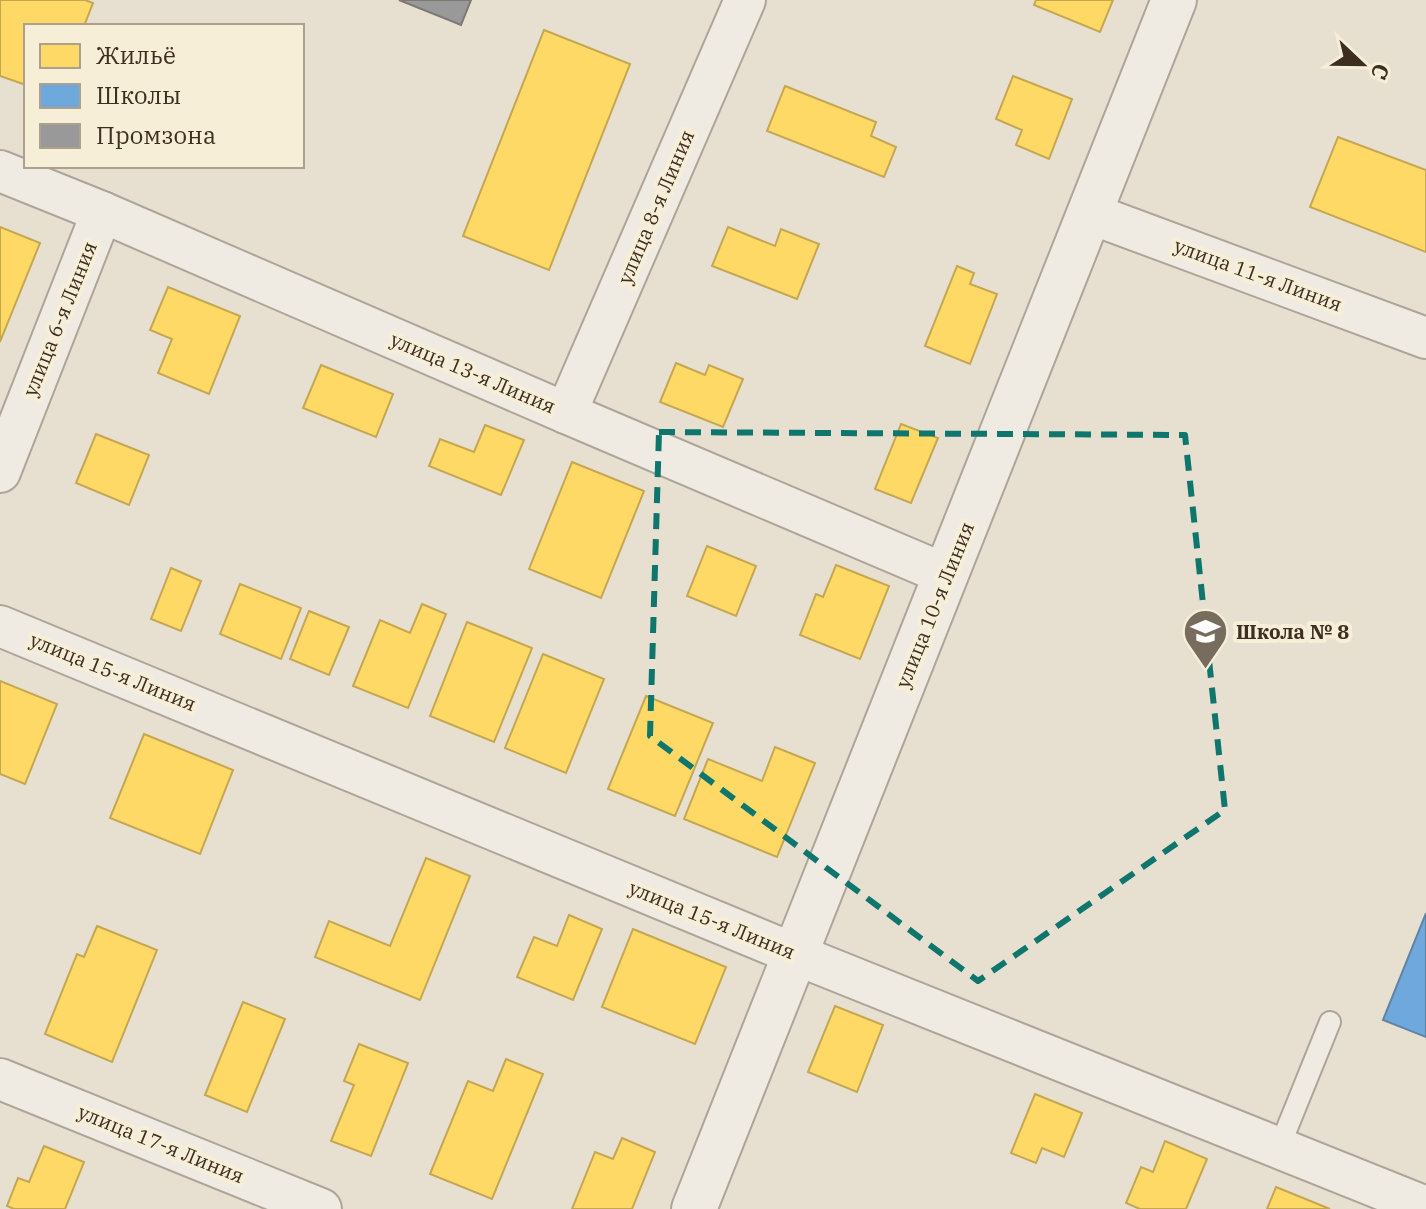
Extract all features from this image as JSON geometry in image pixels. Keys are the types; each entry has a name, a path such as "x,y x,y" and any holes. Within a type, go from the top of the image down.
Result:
{"street":[{"name":"улица 8-я Линия","path":"566,413 745,0"},
{"name":"улица 10-я Линия","path":"694,1209 1174,0"},
{"name":"улица 13-я Линия","path":"0,171 947,575"},
{"name":"улица 6-я Линия","path":"0,472 102,212"},
{"name":"улица 11-я Линия","path":"1089,213 1426,338"},
{"name":"улица 15-я Линия","path":"0,626 797,955 1426,1207"},
{"name":"улица 17-я Линия","path":"0,1079 321,1209"}],"lane":[{"path":"1279,1148 1330,1022"}],"highlighted area":[{"path":"659,432 1185,435 1225,810 978,981 650,736"}],"building: Жильё":[{"path":"0,0 85,0 93,3 85,24 24,24 24,84 0,76"},
{"path":"1036,0 1113,0 1100,32 1034,5"},
{"path":"544,30 630,64 549,270 463,236"},
{"path":"1013,76 1072,99 1049,159 1016,145 1022,130 996,119"},
{"path":"785,86 876,122 871,136 896,147 884,177 767,131"},
{"path":"1338,137 1426,170 1426,252 1310,207"},
{"path":"0,227 40,243 0,342"},
{"path":"728,227 775,246 781,229 819,244 797,299 712,266"},
{"path":"957,266 974,273 970,284 997,294 970,364 925,346"},
{"path":"168,287 240,316 209,394 158,373 172,339 150,330"},
{"path":"676,363 705,375 709,365 743,379 723,427 660,402"},
{"path":"321,365 393,394 376,437 303,408"},
{"path":"901,424 938,438 911,503 875,489"},
{"path":"485,425 524,440 501,495 429,466 440,439 474,452"},
{"path":"96,434 149,455 129,505 76,483"},
{"path":"572,462 644,491 601,598 529,569"},
{"path":"707,546 756,566 736,616 687,596"},
{"path":"836,565 889,586 860,659 800,635 816,594 823,597"},
{"path":"171,568 201,581 181,631 151,619"},
{"path":"240,584 301,608 281,659 220,634"},
{"path":"422,604 446,614 408,708 353,686 380,620 410,633"},
{"path":"309,611 349,627 329,675 290,659"},
{"path":"467,622 532,648 494,742 430,716"},
{"path":"543,654 604,679 566,773 505,748"},
{"path":"0,681 57,704 25,784 0,774"},
{"path":"646,696 713,723 675,816 608,789"},
{"path":"144,734 233,770 200,854 110,818"},
{"path":"775,747 815,763 777,857 684,819 708,759 762,781"},
{"path":"426,858 470,876 420,1000 315,957 329,921 390,946"},
{"path":"569,915 602,929 573,1000 517,977 534,937 557,946"},
{"path":"97,926 157,950 112,1062 45,1034 77,954 84,957"},
{"path":"633,929 726,967 695,1044 602,1007"},
{"path":"243,1002 285,1019 247,1112 205,1095"},
{"path":"835,1006 883,1025 857,1092 808,1072"},
{"path":"359,1044 408,1063 371,1156 331,1141 354,1085 344,1081"},
{"path":"506,1059 543,1074 492,1199 430,1174 468,1081 493,1091"},
{"path":"1035,1094 1082,1113 1064,1157 1042,1148 1036,1163 1011,1153"},
{"path":"622,1138 655,1152 632,1209 572,1209 595,1152 613,1159"},
{"path":"1165,1141 1207,1159 1186,1209 1140,1209 1126,1203 1141,1167 1153,1172"},
{"path":"44,1146 84,1162 65,1209 14,1209 7,1206 18,1178 29,1182"},
{"path":"1276,1187 1330,1209 1267,1209"}],"building: Школы":[{"path":"1426,913 1426,1037 1383,1020"}],"building: Промзона":[{"path":"399,0 471,0 461,25"}],"place":[{"name":"Школа № 8","path":"1205,671"}]}
